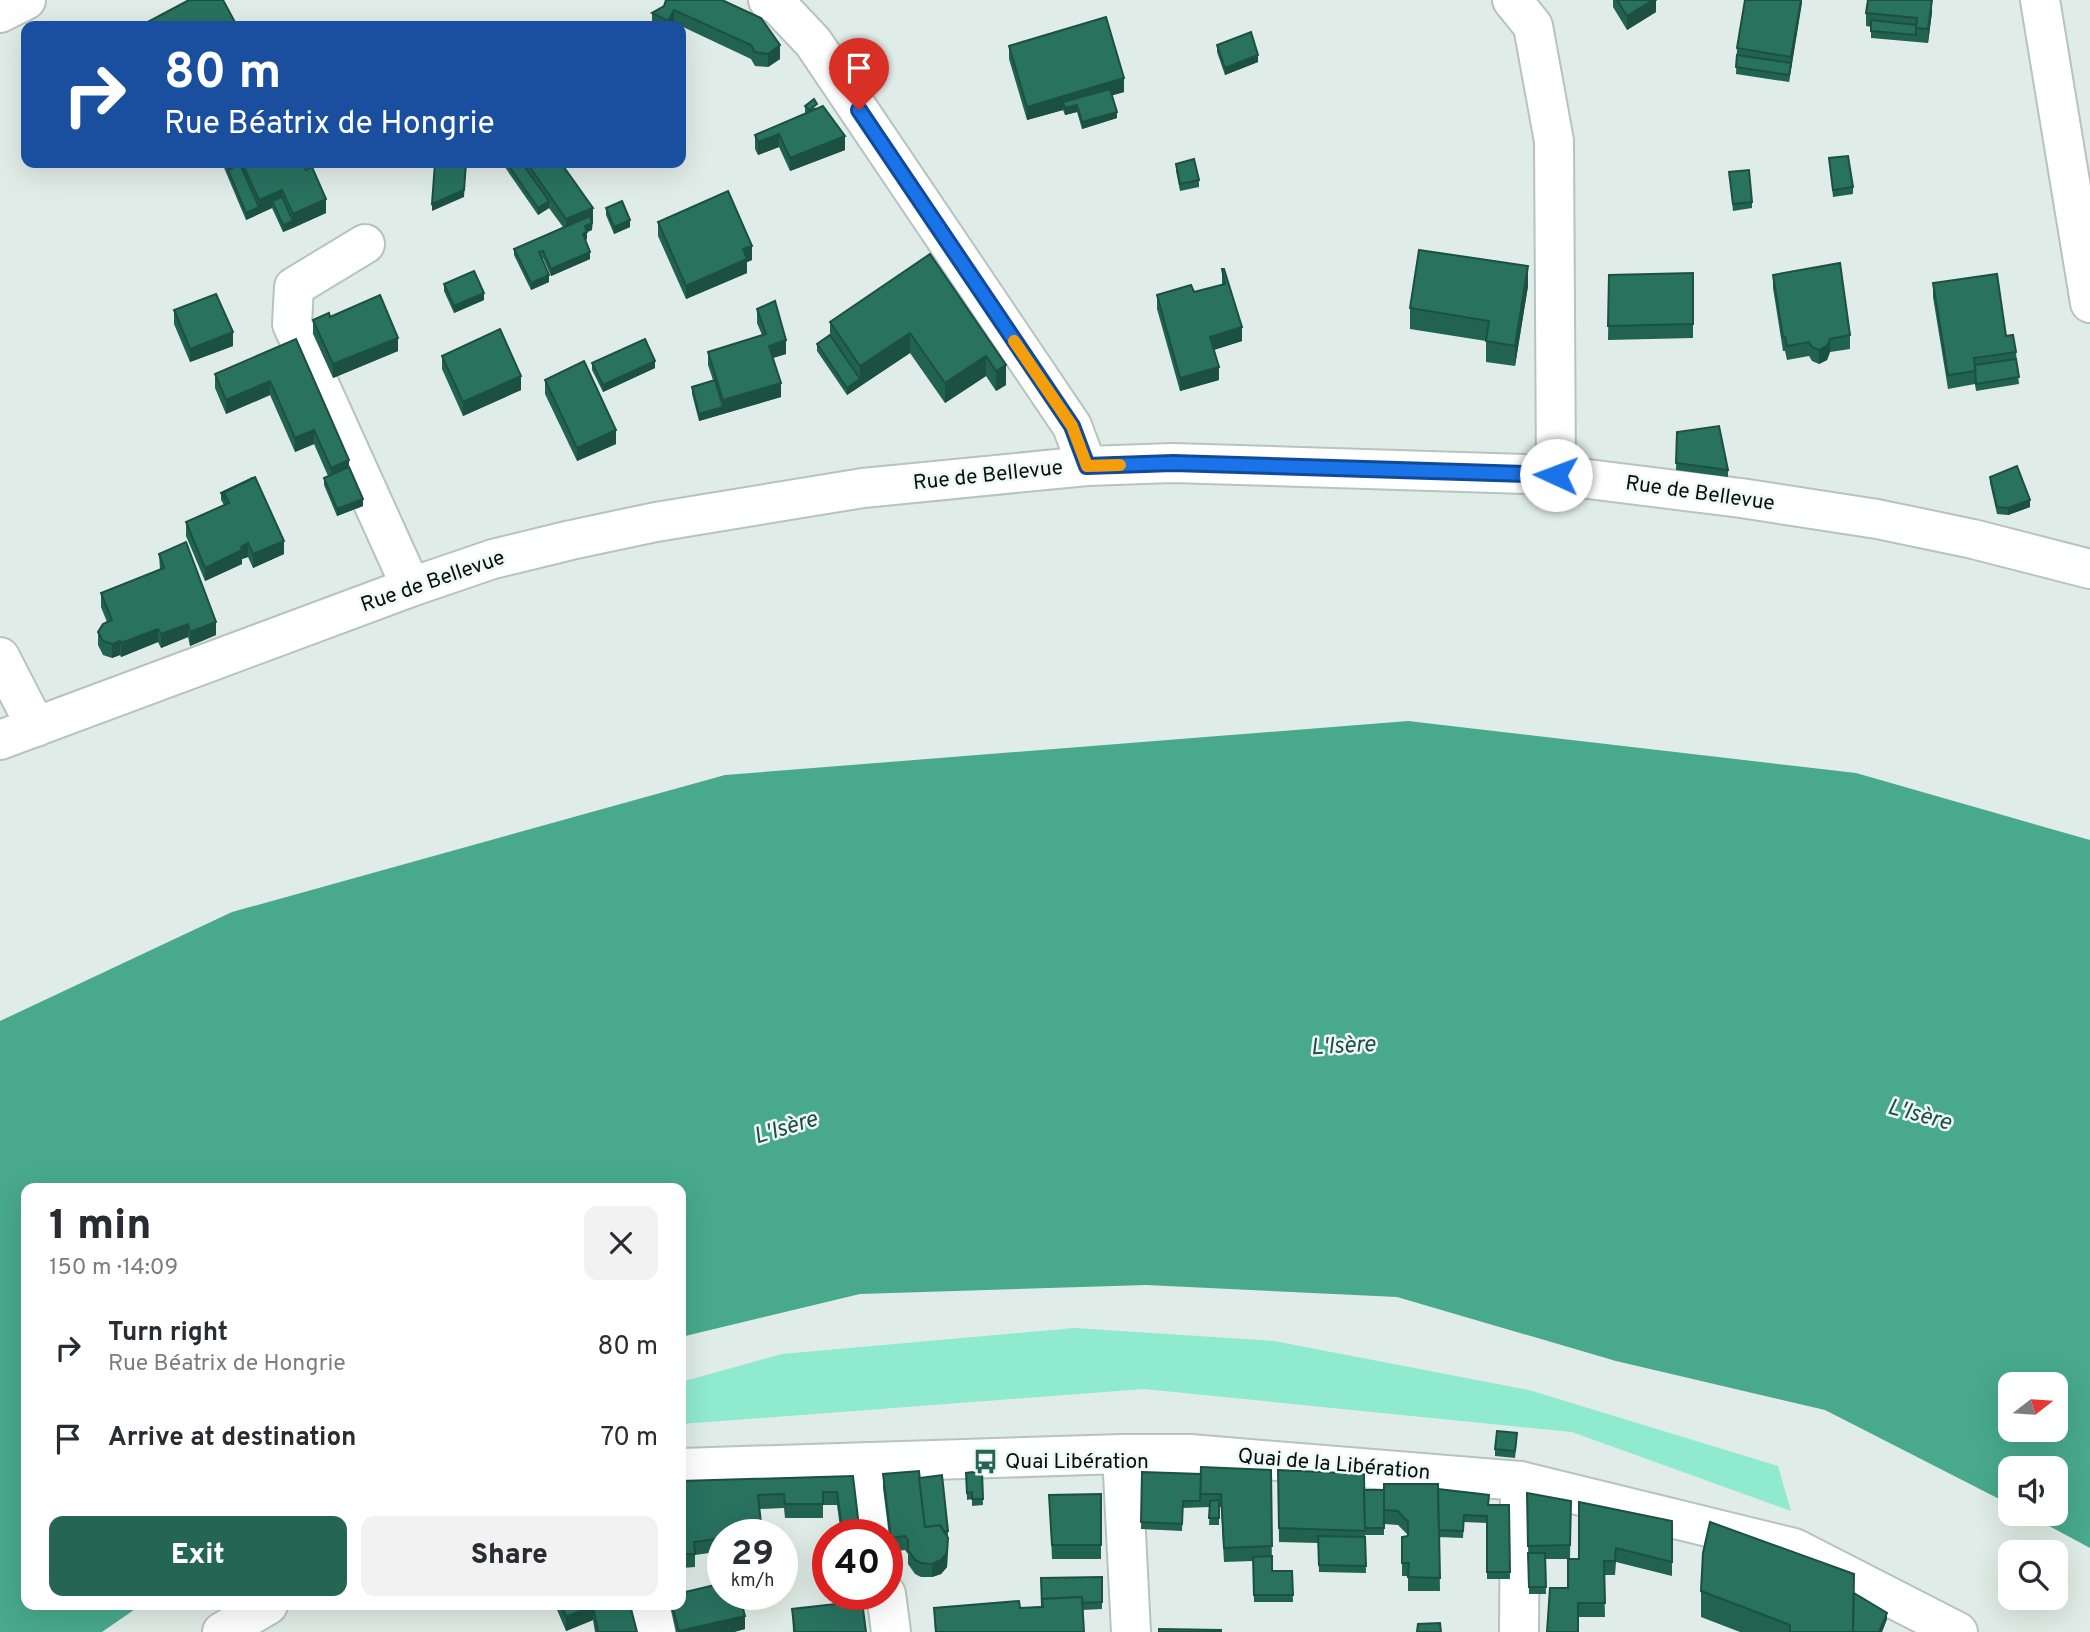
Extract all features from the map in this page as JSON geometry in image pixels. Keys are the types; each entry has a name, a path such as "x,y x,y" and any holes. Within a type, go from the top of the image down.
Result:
{"street":[{"path":"0,13 26,0"},
{"path":"768,0 778,5 821,53 1072,426 1087,466"},
{"path":"1512,0 1533,26 1555,141 1556,475"},
{"path":"2040,0 2090,303"},
{"path":"365,244 294,286 292,324 411,587"},
{"name":"Rue de Bellevue","path":"0,740 493,559 670,520 863,488 1087,466 1173,463 1556,475 1741,498 1877,519 1973,539 2090,569"},
{"path":"0,657 37,727"},
{"path":"1122,1454 1131,1632"},
{"name":"Quai de la Libération","path":"686,1468 1190,1454 1520,1481 1794,1548 1958,1632"},
{"path":"869,1462 876,1519"},
{"path":"1519,1632 1520,1481"},
{"path":"222,1632 259,1610"},
{"path":"651,1610 656,1632"},
{"path":"888,1610 891,1632"}],"shaded area":[{"path":"1074,1328 1274,1341 1529,1390 1778,1466 1791,1511 1572,1432 1144,1389 686,1424 686,1381 782,1354"}],"water":[{"name":"L'Isère","path":"1408,721 1856,773 2090,840 2090,1548 2049,1526 2068,1526 2068,1456 1998,1456 1998,1498 1825,1410 1616,1361 1397,1297 1146,1285 860,1294 686,1336 686,1183 21,1183 21,1610 134,1610 102,1632 0,1632 0,1021 232,912 725,775"}],"building":[{"path":"189,0 223,0 234,21 150,21"},
{"path":"666,0 722,0 761,18 780,45 768,54 755,52 751,45 674,10 668,21 652,13 664,6"},
{"path":"1617,0 1653,0 1627,16"},
{"path":"1745,0 1801,0 1791,57 1737,48"},
{"path":"1868,0 1932,0 1928,29 1916,28 1917,18 1866,13"},
{"path":"1106,17 1124,78 1027,107 1009,46"},
{"path":"1871,20 1916,25 1916,35 1871,31"},
{"path":"1251,32 1258,55 1225,68 1217,45"},
{"path":"1737,55 1791,63 1789,75 1736,67"},
{"path":"1110,89 1117,112 1082,122 1077,105 1065,108 1063,102"},
{"path":"814,99 817,104 809,110 805,106"},
{"path":"823,106 845,136 790,158 779,134 758,142 755,135"},
{"path":"1848,156 1853,187 1833,190 1829,158"},
{"path":"1194,159 1199,180 1180,184 1176,164"},
{"path":"242,168 259,207 246,213 228,170"},
{"path":"244,168 312,168 326,199 293,214 282,190 259,200"},
{"path":"435,168 466,168 464,190 432,204"},
{"path":"510,168 526,168 549,201 538,208"},
{"path":"530,168 565,168 593,208 566,219"},
{"path":"1749,170 1752,202 1733,204 1729,172"},
{"path":"728,191 752,246 743,249 747,259 686,286 658,222"},
{"path":"282,197 293,221 283,225 272,201"},
{"path":"622,201 630,220 614,227 606,208"},
{"path":"590,216 592,223 585,226 587,232 583,234 590,252 551,269 543,251 539,252 549,275 531,283 514,249"},
{"path":"1419,250 1528,266 1515,346 1486,341 1489,321 1410,308"},
{"path":"930,254 1006,365 996,371 986,356 945,383 910,333 860,366 830,322"},
{"path":"1840,263 1850,335 1830,339 1827,346 1819,350 1809,342 1787,346 1783,337 1773,275"},
{"path":"1222,269 1242,327 1210,337 1219,367 1180,378 1157,295 1191,285 1194,292 1225,284"},
{"path":"474,271 484,293 454,306 444,284"},
{"path":"1693,273 1693,324 1608,326 1609,275"},
{"path":"1997,274 2006,336 2013,335 2016,352 1974,358 1975,371 1948,375 1933,283"},
{"path":"216,294 233,332 190,349 174,310"},
{"path":"380,295 398,338 333,364 313,320 329,313 330,317"},
{"path":"775,301 786,340 769,346 781,383 723,400 708,352 766,334 757,309"},
{"path":"500,329 521,376 463,402 442,356"},
{"path":"830,335 860,379 847,388 817,344"},
{"path":"296,339 349,460 331,468 314,430 295,438 270,381 226,400 215,374"},
{"path":"645,339 655,361 603,385 592,363"},
{"path":"2016,359 2019,377 1976,384 1975,365"},
{"path":"584,361 616,430 577,448 545,380"},
{"path":"715,380 723,407 699,414 692,387"},
{"path":"1719,426 1728,470 1676,463 1677,432"},
{"path":"2017,466 2030,500 2008,508 1997,507 1990,477"},
{"path":"349,467 363,499 337,509 324,478"},
{"path":"255,477 284,541 253,554 248,543 241,547 242,550 205,568 186,522 229,503 224,492"},
{"path":"186,542 216,622 190,632 188,624 161,634 158,629 121,643 103,641 98,632 103,624 112,620 101,593 164,568 159,554"},
{"path":"1497,1431 1517,1433 1515,1451 1495,1449"},
{"path":"1201,1467 1271,1470 1272,1546 1224,1548 1221,1494 1200,1494"},
{"path":"1278,1470 1364,1474 1365,1531 1279,1528"},
{"path":"919,1471 925,1527 940,1525 948,1538 947,1553 941,1560 932,1564 921,1563 915,1560 908,1550 908,1540 903,1536 903,1519 889,1519 883,1474"},
{"path":"982,1471 983,1499 972,1499 972,1492 967,1493 966,1473"},
{"path":"1142,1472 1201,1474 1200,1501 1183,1501 1182,1524 1141,1522"},
{"path":"942,1475 948,1531 944,1531 940,1525 925,1527 919,1478"},
{"path":"853,1476 858,1519 841,1519 837,1492 823,1492 823,1504 785,1504 784,1494 758,1495 761,1519 707,1519 707,1540 694,1542 695,1554 686,1554 686,1481"},
{"path":"1384,1484 1438,1484 1440,1578 1408,1577 1409,1563 1402,1563 1402,1537 1408,1536 1408,1522 1398,1511 1384,1510"},
{"path":"1438,1489 1489,1495 1488,1505 1509,1505 1510,1572 1487,1572 1487,1516 1464,1515 1463,1531 1439,1530"},
{"path":"1364,1490 1384,1490 1384,1528 1365,1528"},
{"path":"1527,1493 1571,1501 1570,1545 1528,1546"},
{"path":"1101,1494 1101,1545 1052,1545 1049,1495"},
{"path":"1219,1500 1219,1518 1209,1518 1210,1501"},
{"path":"1579,1502 1672,1521 1672,1562 1616,1548 1615,1561 1604,1561 1605,1603 1578,1603 1578,1632 1547,1632 1550,1588 1568,1588 1568,1559 1579,1559"},
{"path":"1710,1522 1854,1574 1853,1632 1790,1632 1790,1625 1701,1591 1703,1553"},
{"path":"1318,1536 1365,1537 1366,1566 1319,1565"},
{"path":"1528,1553 1545,1553 1546,1587 1529,1587"},
{"path":"1272,1556 1272,1571 1292,1571 1293,1595 1254,1595 1253,1557"},
{"path":"1102,1577 1102,1602 1082,1603 1082,1597 1042,1599 1042,1606 1041,1578"},
{"path":"707,1587 707,1610 743,1610 745,1616 679,1631 673,1610 686,1610 686,1592"},
{"path":"1854,1593 1887,1613 1879,1632 1853,1632"},
{"path":"1082,1597 1084,1632 936,1632 934,1608 1019,1601 1020,1608 1043,1607 1042,1599"},
{"path":"563,1610 583,1610 566,1617"},
{"path":"594,1610 631,1610 637,1632 598,1632"},
{"path":"792,1610 863,1610 866,1632 795,1632"},
{"path":"1440,1623 1441,1632 1417,1632 1418,1624"},
{"path":"1159,1629 1221,1630 1221,1632 1159,1632"}],"slow traffic":[{"path":"1014,341 1072,426 1087,466 1120,465"}],"place":[{"name":"Quai Libération","path":"985,1462"}],"route":[{"path":"859,110 1072,426 1087,466 1173,463 1556,475"}]}
